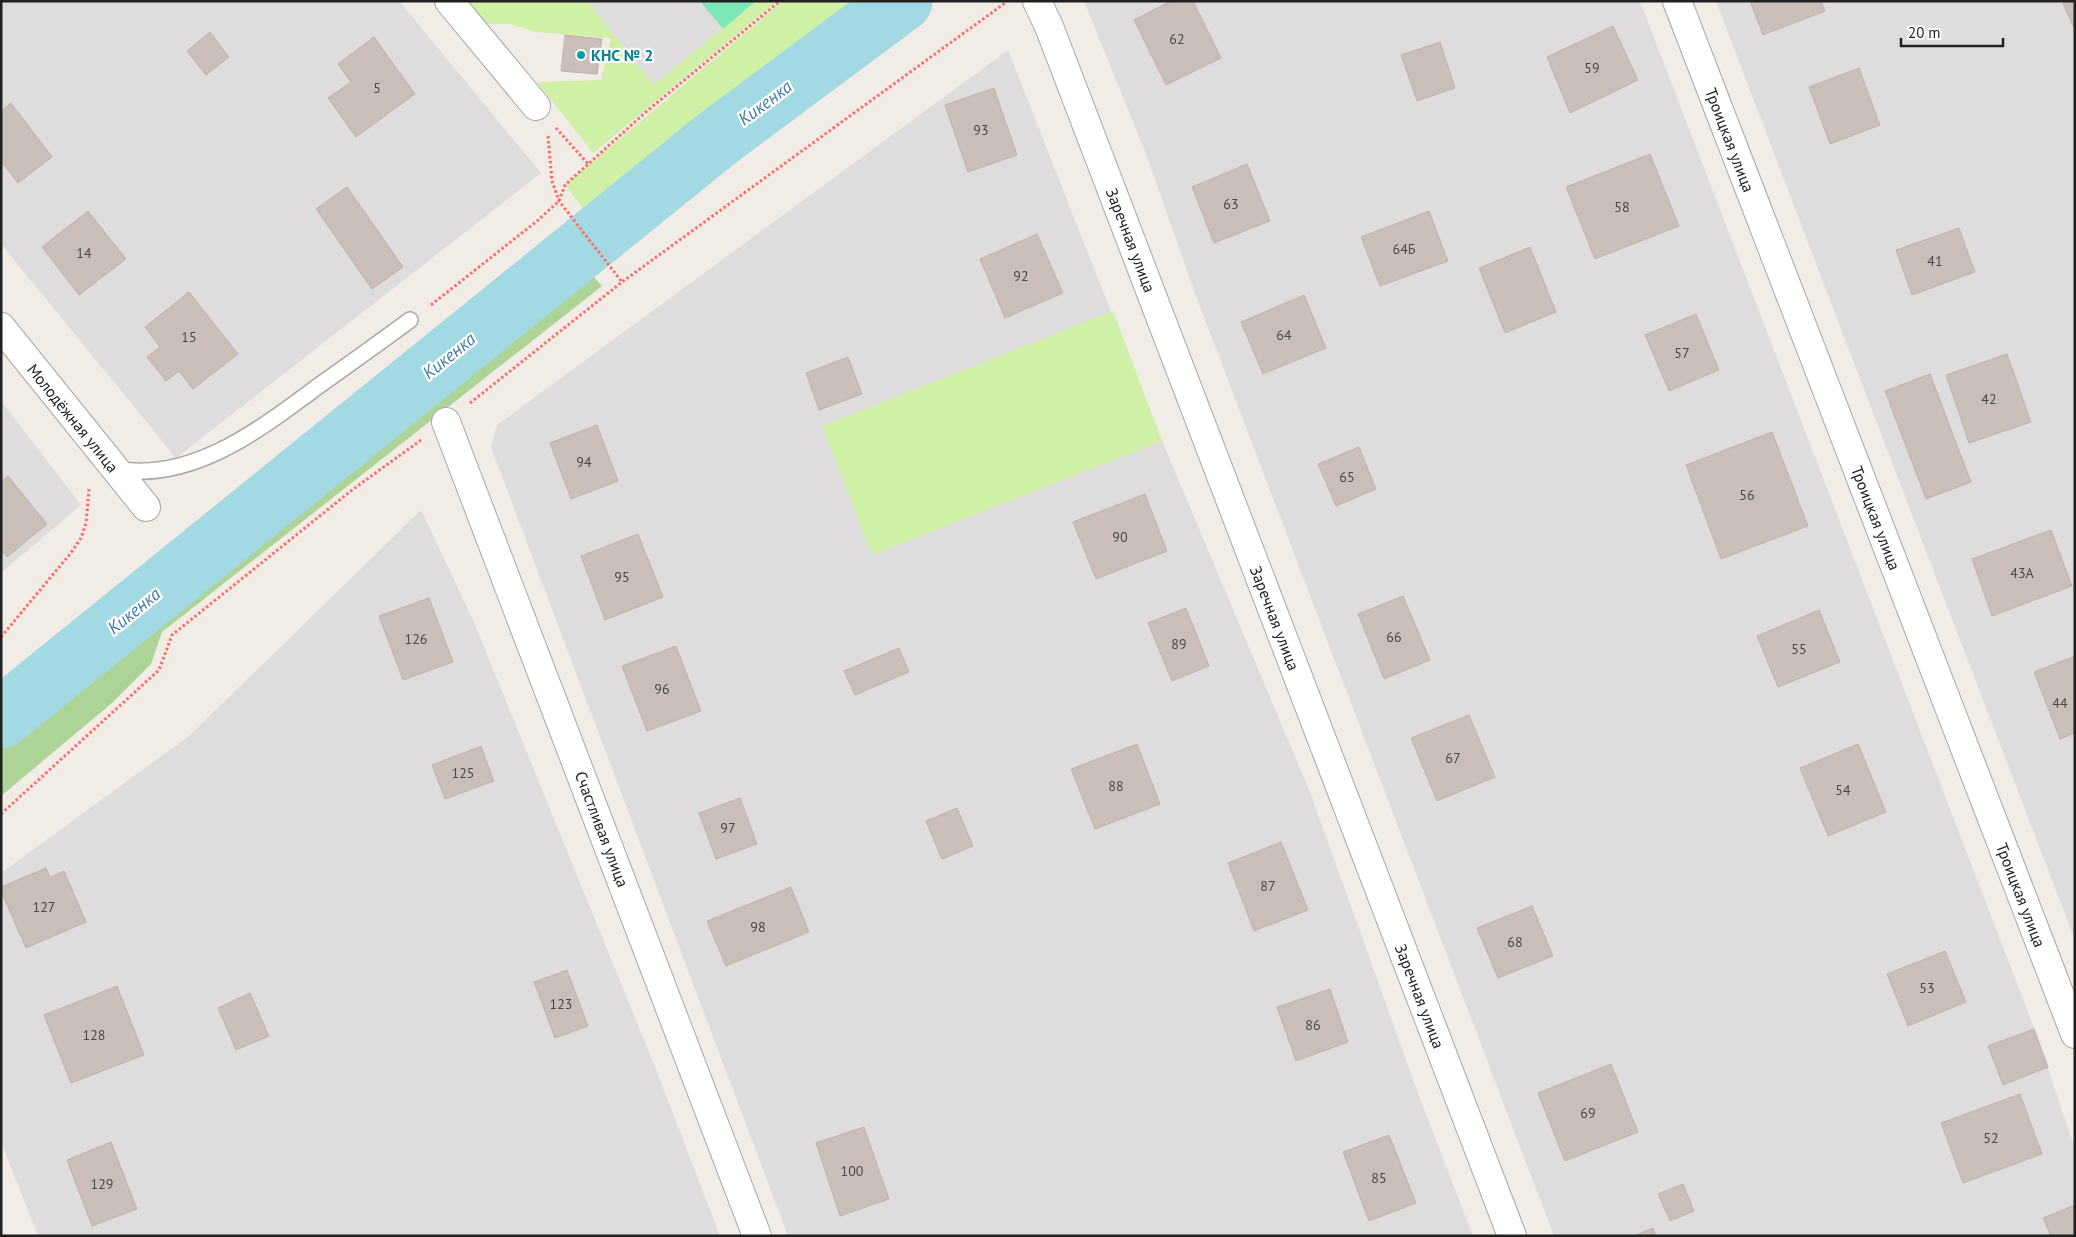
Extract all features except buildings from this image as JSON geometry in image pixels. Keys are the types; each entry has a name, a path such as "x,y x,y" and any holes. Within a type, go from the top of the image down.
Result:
{"street":[{"path":"449,1 540,110"},
{"name":"Заречная улица","path":"1037,1 1050,29 1512,1236"},
{"name":"Троицкая улица","path":"1677,1 2075,1034"},
{"name":"Молодёжная улица","path":"1,327 146,507"},
{"name":"Счастливая улица","path":"446,422 757,1236"}],"lane":[{"path":"114,469 131,472 182,466 232,445 271,421 410,320"}],"path":[{"path":"410,320 511,242 559,201 565,185 647,112 780,1"},
{"path":"1,814 159,670 172,635 352,490 446,422 622,282 1007,1"},
{"path":"540,110 589,164"},
{"path":"540,110 552,181 559,201 622,282"},
{"path":"1,637 70,554 81,538 86,523 88,505"}],"shaded area":[{"path":"1,1 399,1 541,173 176,458 1,244"},
{"path":"587,1 756,1 654,85"},
{"path":"1084,1 1640,1 2036,1033 2075,1149 2075,1236 1554,1236 1196,296 1146,154"},
{"path":"1716,1 2075,1 2075,940 1857,371"},
{"path":"1008,50 1162,441 1310,792 1420,1099 1473,1236 788,1236 491,447 497,425"},
{"path":"1,401 81,505 1,573"},
{"path":"421,510 473,620 655,1067 720,1236 38,1236 1,1142 1,873 189,736"}],"green space":[{"path":"466,1 587,1 654,85 755,1 777,1 593,153 537,82 601,80 611,38 535,32 511,24 485,24"},
{"path":"700,1 756,1 723,29"},
{"path":"783,1 889,1 597,227 565,185"},
{"path":"583,243 590,247 610,244 581,263 526,307 1,733 1,710 191,560 479,324"},
{"path":"581,263 602,286 162,632 151,664 112,703 1,796 1,738 136,622"},
{"path":"1113,311 1162,441 872,555 822,426"}],"waterway":[{"name":"Кикенка","path":"1,718 718,138 902,1"}],"place":[{"name":"КНС № 2","path":"581,55"}]}
